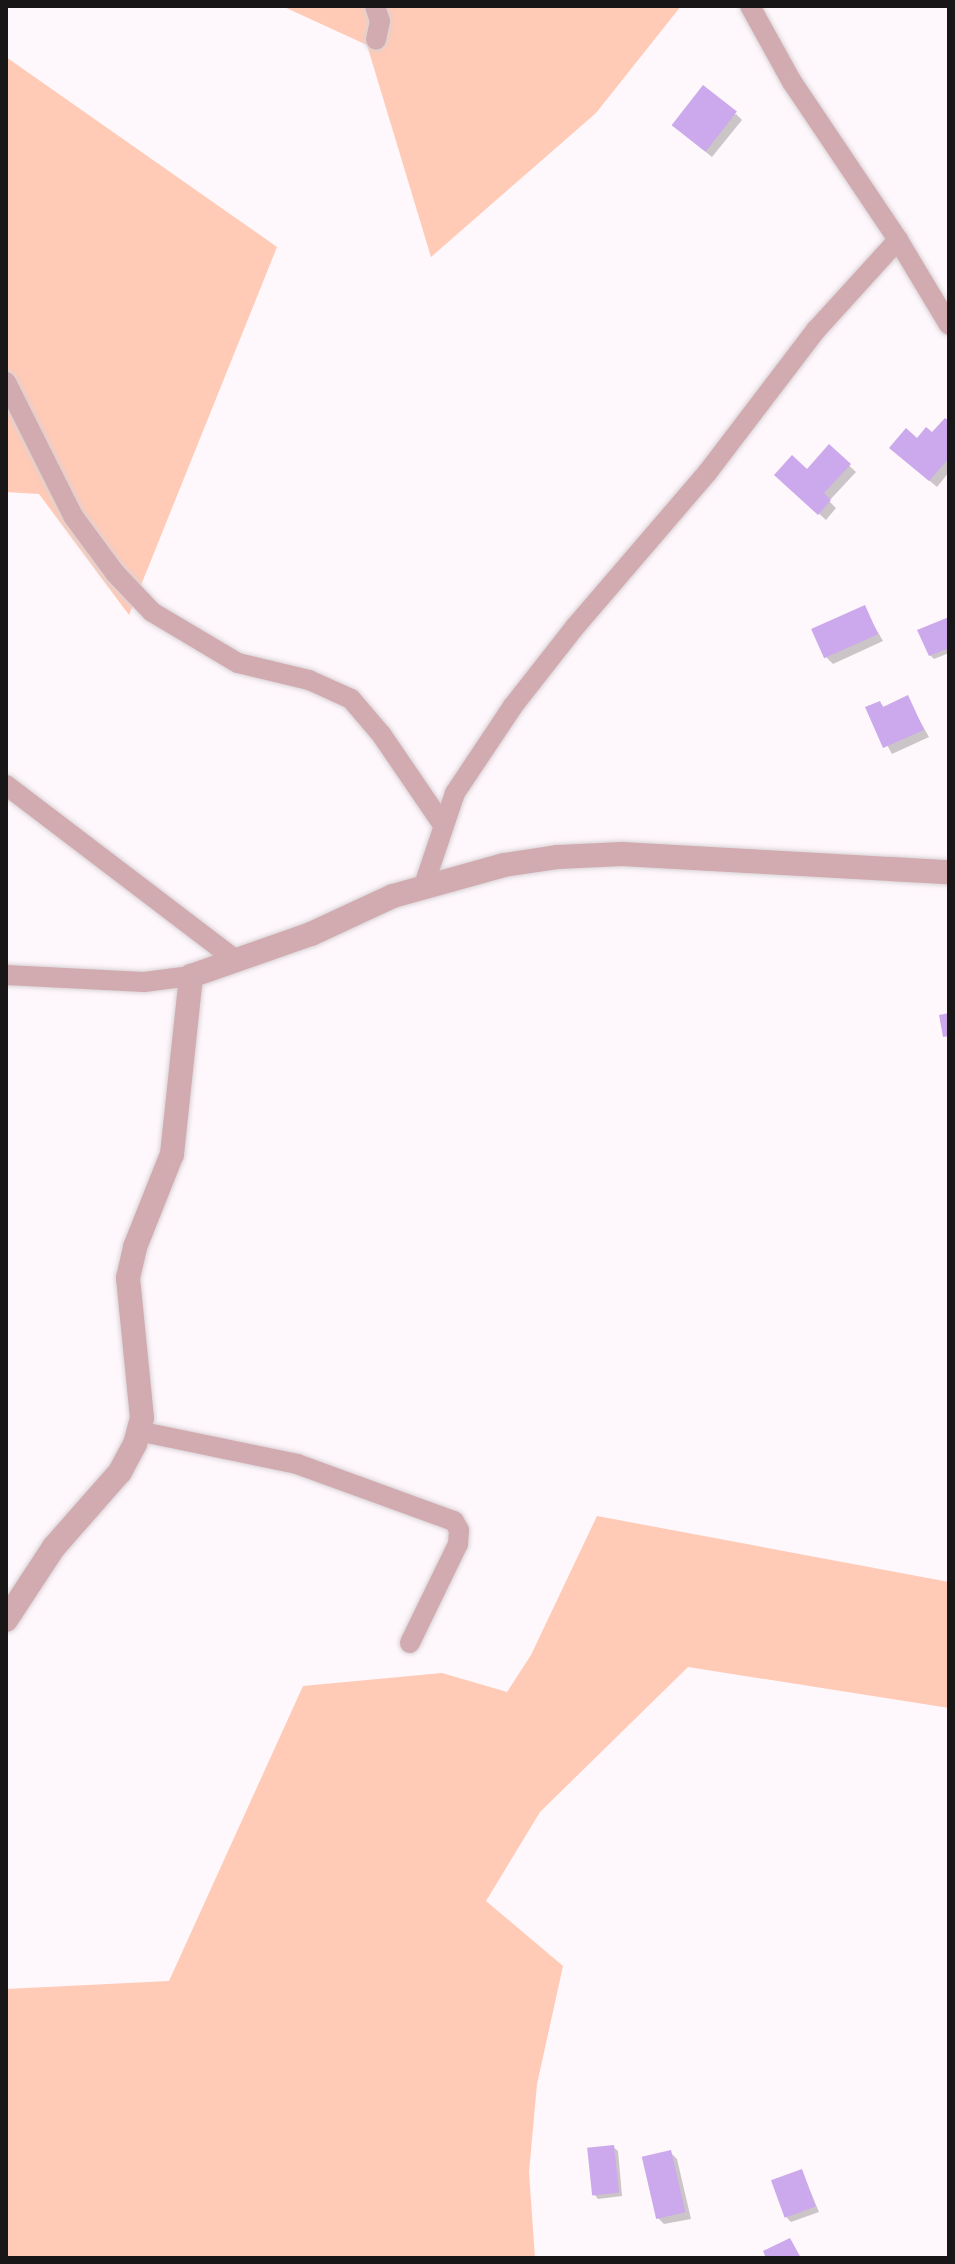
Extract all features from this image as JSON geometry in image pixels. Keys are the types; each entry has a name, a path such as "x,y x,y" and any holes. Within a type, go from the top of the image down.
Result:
{"street":[{"path":"375,6 380,21 376,40"},
{"path":"750,6 792,82 898,240 949,325"},
{"path":"423,888 443,825 474,761 531,683 707,473 816,330 898,240"},
{"path":"6,382 73,516 115,573 152,612 238,663 309,680 351,699 381,734 443,825"},
{"path":"6,785 237,961"},
{"path":"6,975 144,982 191,976 311,934 355,910 504,865 558,857 622,854 949,872"},
{"path":"6,1620 54,1547 120,1472 142,1418 129,1313 128,1278 135,1247 172,1154 191,976"},
{"path":"138,1431 297,1464 454,1521 459,1530 458,1544 410,1643"}],"shaded area":[{"path":"282,6 681,6 596,113 431,257 367,45"},
{"path":"6,57 277,247 129,615 39,494 6,492"},
{"path":"597,1516 949,1582 949,1708 688,1667 540,1812 486,1901 563,1966 537,2084 529,2172 535,2258 6,2258 6,1989 169,1981 303,1686 442,1673 507,1692 531,1655"}],"building":[{"path":"703,85 737,111 705,152 672,125"},
{"path":"945,418 949,421 949,458 929,481 889,448 906,428 917,438 926,427 932,432"},
{"path":"829,444 851,464 824,493 831,500 818,515 774,475 792,455 807,469"},
{"path":"865,605 878,634 824,658 811,629"},
{"path":"949,617 949,648 929,656 917,630"},
{"path":"908,695 924,730 883,748 865,707 880,701 883,707"},
{"path":"949,1013 949,1036 943,1037 939,1015"},
{"path":"614,2145 619,2193 592,2196 587,2148"},
{"path":"671,2150 685,2212 656,2219 642,2157"},
{"path":"802,2169 816,2207 785,2218 771,2180"},
{"path":"790,2238 801,2258 766,2258 763,2251"}]}
